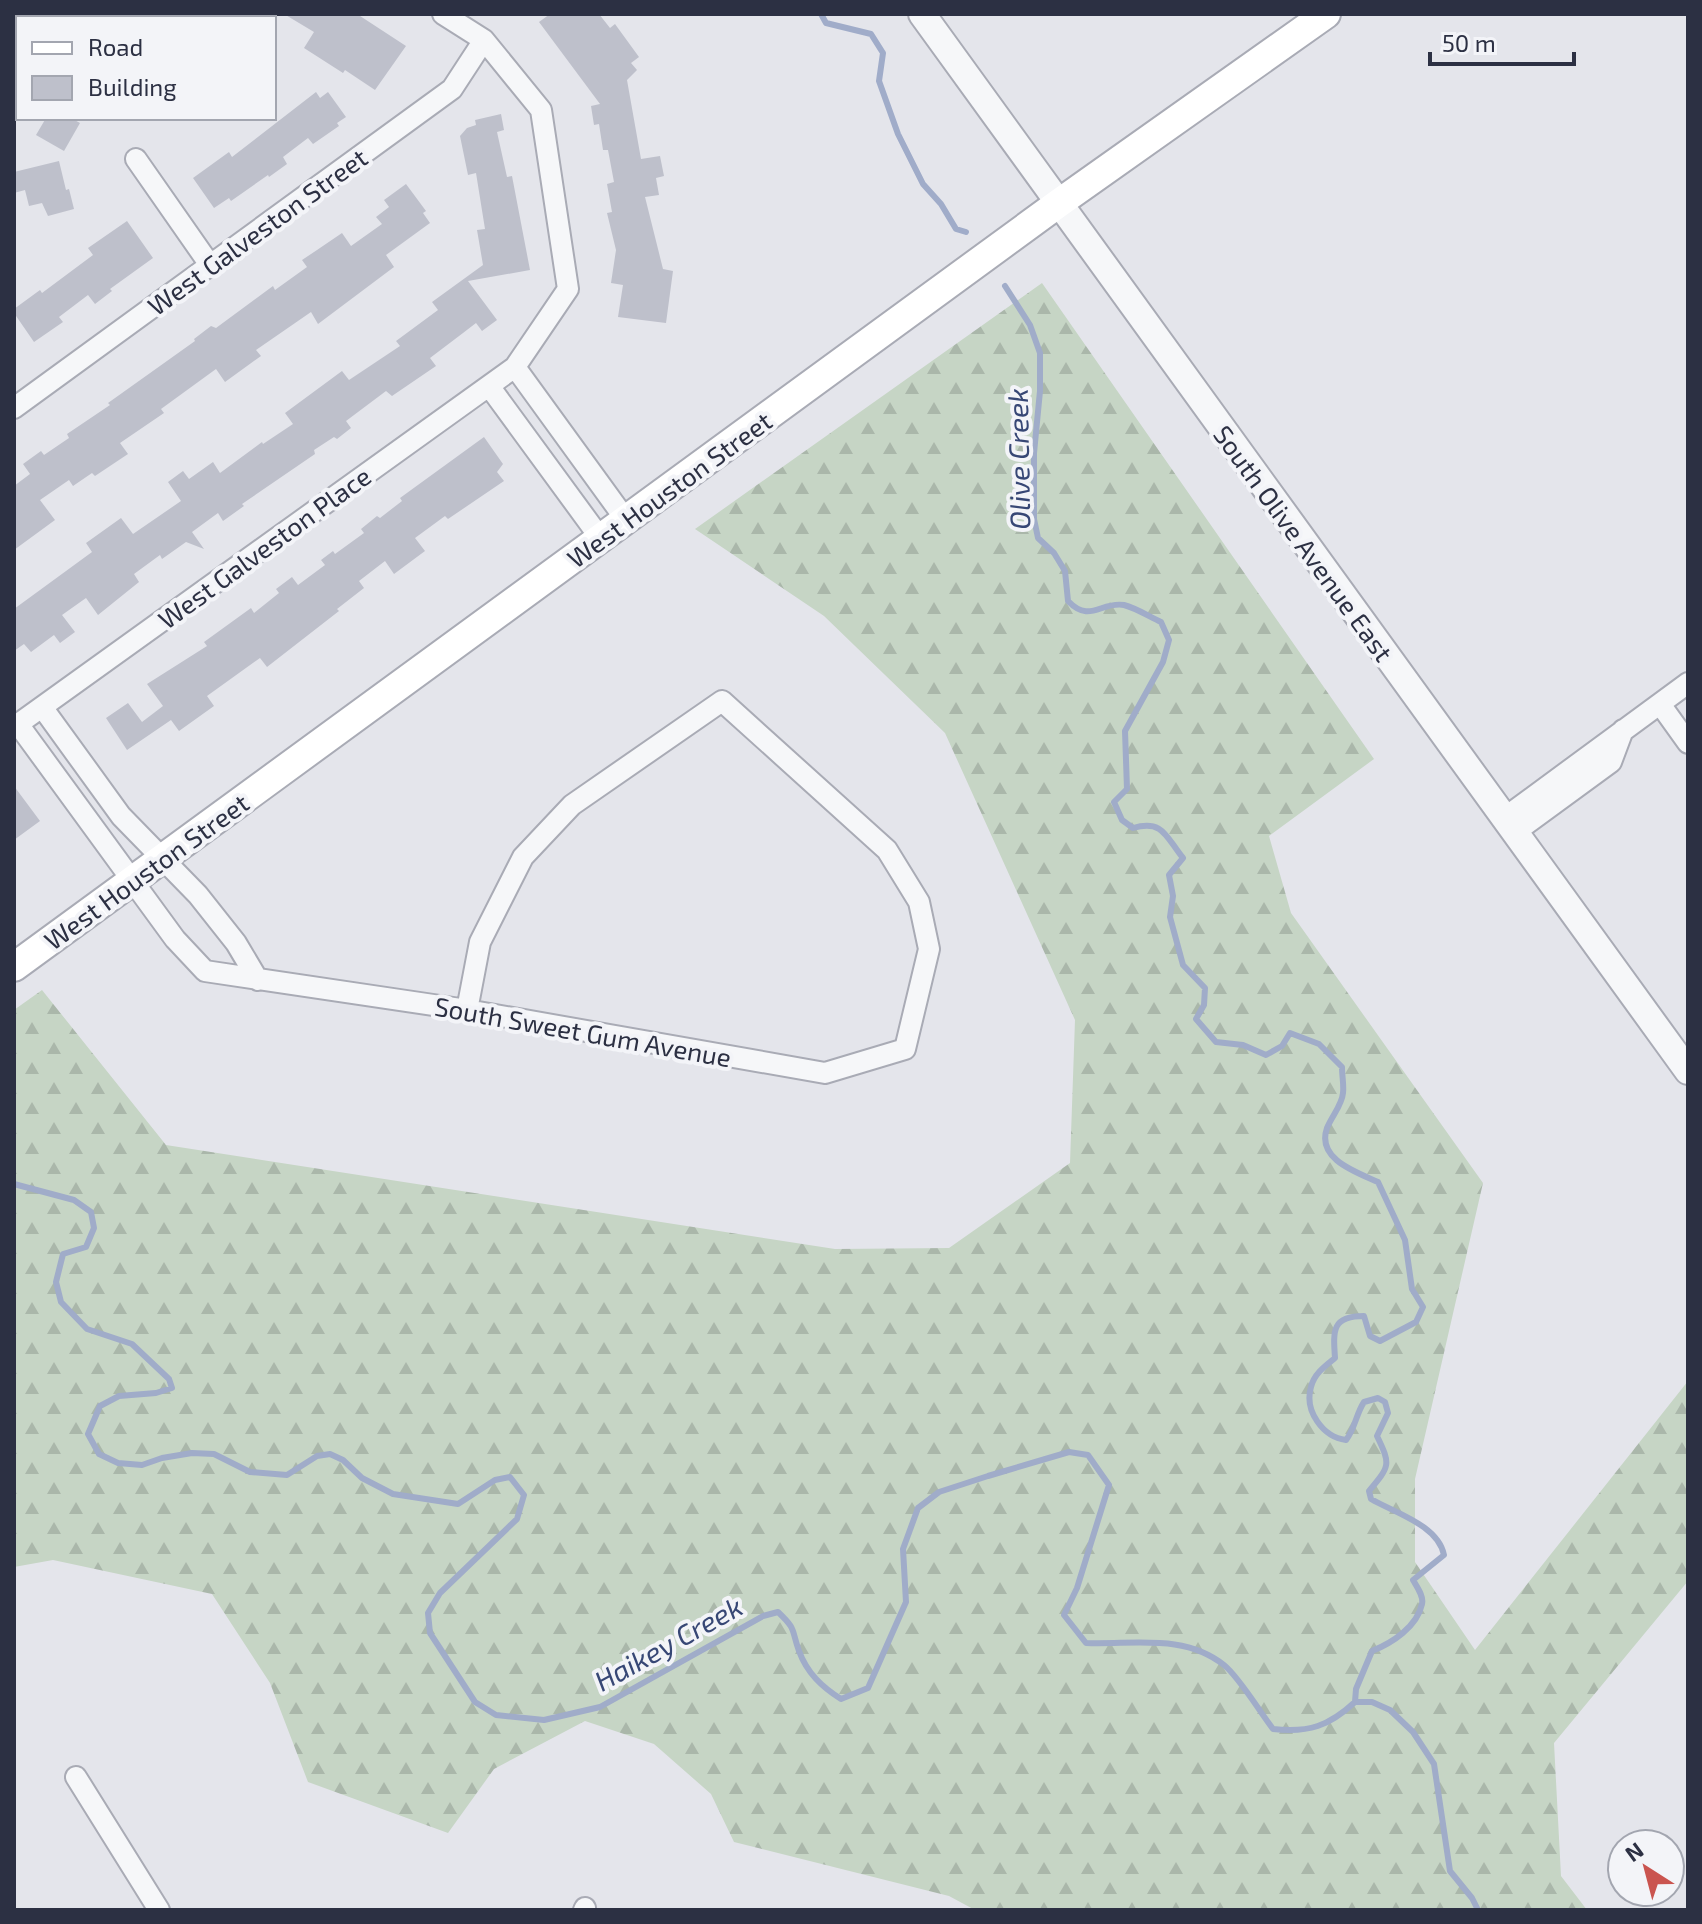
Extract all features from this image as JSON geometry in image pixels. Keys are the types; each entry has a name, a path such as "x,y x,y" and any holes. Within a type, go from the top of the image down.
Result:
{"main road":[{"name":"West Houston Street","path":"14,967 1059,203 1326,14"}],"street":[{"name":"West Galveston Place","path":"16,725 515,367 568,289 541,110 484,40 443,14"},
{"name":"South Olive Avenue East","path":"922,14 1688,1071"},
{"name":"West Galveston Street","path":"14,408 452,89 484,40"},
{"path":"136,159 210,265"},
{"path":"515,367 626,520"},
{"path":"489,386 601,539"},
{"path":"1509,826 1623,730 1688,683"},
{"name":"South Sweet Gum Avenue","path":"16,725 175,939 205,971 467,1010 825,1073 905,1049 929,949 919,902 887,850 722,701 572,805 523,857 480,942 467,1010"},
{"path":"1660,704 1688,743"},
{"path":"42,707 121,816 198,895 236,943 258,980"},
{"path":"76,1777 159,1910"}],"green space":[{"path":"1042,283 1374,759 1269,836 1291,913 1483,1183 1415,1479 1415,1562 1475,1650 1688,1381 1688,1581 1554,1743 1561,1876 1587,1910 975,1910 949,1896 734,1842 711,1794 654,1744 585,1721 494,1769 448,1833 308,1782 270,1683 212,1594 53,1560 14,1567 14,1010 42,990 166,1145 835,1249 949,1248 1070,1163 1075,1020 945,733 824,616 695,529"}],"building":[{"path":"284,14 357,14 406,46 375,90 304,48 314,32"},
{"path":"550,14 599,14 610,28 615,24 639,57 631,63 637,70 627,80 641,159 660,156 664,176 656,178 659,195 645,197 663,269 673,271 666,323 618,317 623,285 611,283 616,250 607,213 612,212 607,184 614,182 608,150 603,150 599,124 594,125 591,106 600,104 539,22"},
{"path":"316,92 320,98 328,92 346,117 337,123 339,126 313,144 308,138 283,157 287,164 231,201 229,198 214,208 193,178 229,152 232,157"},
{"path":"501,114 504,130 497,132 507,177 512,176 530,270 468,281 497,320 482,331 476,323 430,358 436,366 392,396 386,391 346,421 351,428 337,439 334,437 314,450 315,454 242,504 244,506 223,521 218,513 192,532 204,549 186,542 162,559 160,555 134,574 139,582 98,615 86,598 62,615 75,632 60,643 54,635 31,652 24,644 14,651 14,609 92,552 86,543 121,518 133,534 181,501 168,482 183,471 189,479 213,462 220,473 293,424 285,413 342,371 349,380 400,346 396,341 438,310 432,302 483,265 477,230 485,229 476,173 468,175 460,136 467,128 476,125 475,120"},
{"path":"45,120 75,120 80,123 64,151 36,135"},
{"path":"59,161 74,209 48,216 42,203 29,206 25,190 14,193 14,172"},
{"path":"406,184 426,211 423,213 430,223 386,255 394,267 318,324 311,312 256,350 261,356 225,382 216,369 161,409 164,413 120,443 128,454 95,476 92,473 73,486 69,480 40,500 55,520 14,550 14,486 30,474 23,464 41,451 44,455 69,438 67,434 110,405 108,403 195,341 211,326 216,328 273,286 275,290 307,267 302,260 342,233 351,246 382,224 376,217 389,207 384,200"},
{"path":"127,221 153,258 110,289 112,291 95,304 88,295 59,317 63,322 34,342 14,309 40,290 42,293 93,255 88,248"},
{"path":"484,437 503,464 497,472 504,481 415,538 425,551 394,574 385,561 359,581 364,588 337,609 339,611 267,667 260,658 207,696 214,706 179,731 171,720 127,750 106,718 128,703 142,722 163,706 147,684 207,646 204,642 251,608 254,613 279,593 276,589 292,577 298,585 325,565 321,560 364,533 361,529 377,516 380,518 402,501 400,498"},
{"path":"14,786 40,821 14,840"}],"waterway":[{"name":"Olive Creek","path":"821,14 826,23 871,34 883,53 879,81 898,134 923,184 941,204 956,229 966,232"},
{"name":"Olive Creek","path":"1005,286 1030,325 1040,353 1034,453 1034,519 1038,538 1054,553 1065,571 1068,601 1076,608 1089,611 1116,605 1129,606 1161,622 1169,640 1163,662 1125,731 1127,789 1114,802 1122,820 1133,828 1158,828 1183,858 1169,875 1173,896 1170,917 1183,965 1205,988 1204,1005 1196,1019 1216,1042 1243,1045 1266,1055 1282,1046 1290,1033 1319,1044 1342,1067 1342,1097 1327,1128 1327,1148 1340,1163 1378,1182 1405,1240 1412,1289 1423,1307 1416,1322 1380,1341 1370,1336 1364,1316 1340,1322 1335,1332 1335,1358 1317,1374 1311,1387 1310,1405 1317,1421 1330,1434 1346,1440 1364,1402 1378,1398 1385,1402 1388,1413 1377,1436 1385,1453 1386,1465 1369,1491 1371,1499 1425,1528 1440,1545 1444,1555 1413,1580 1422,1598 1419,1612 1403,1633 1372,1651 1356,1689 1355,1702"},
{"name":"Haikey Creek","path":"14,1184 74,1200 91,1212 94,1228 86,1247 63,1254 56,1282 61,1302 87,1329 132,1344 169,1379 172,1388 156,1393 119,1396 100,1406 88,1434 99,1454 118,1463 142,1465 192,1453 214,1454 250,1472 287,1475 317,1456 330,1454 343,1460 362,1478 393,1494 458,1504 495,1480 510,1477 524,1495 517,1519 440,1593 428,1613 430,1633 475,1702 496,1715 544,1720 600,1707 763,1616 778,1612 791,1626 806,1666 828,1690 841,1699 868,1688 906,1602 903,1549 918,1508 939,1492 988,1476 1069,1452 1088,1455 1109,1485 1077,1588 1064,1615 1086,1643 1158,1643 1192,1648 1209,1655 1236,1678 1273,1729 1297,1730 1318,1726 1355,1702 1372,1702 1390,1710 1413,1732 1434,1764 1450,1871 1478,1910"}]}
